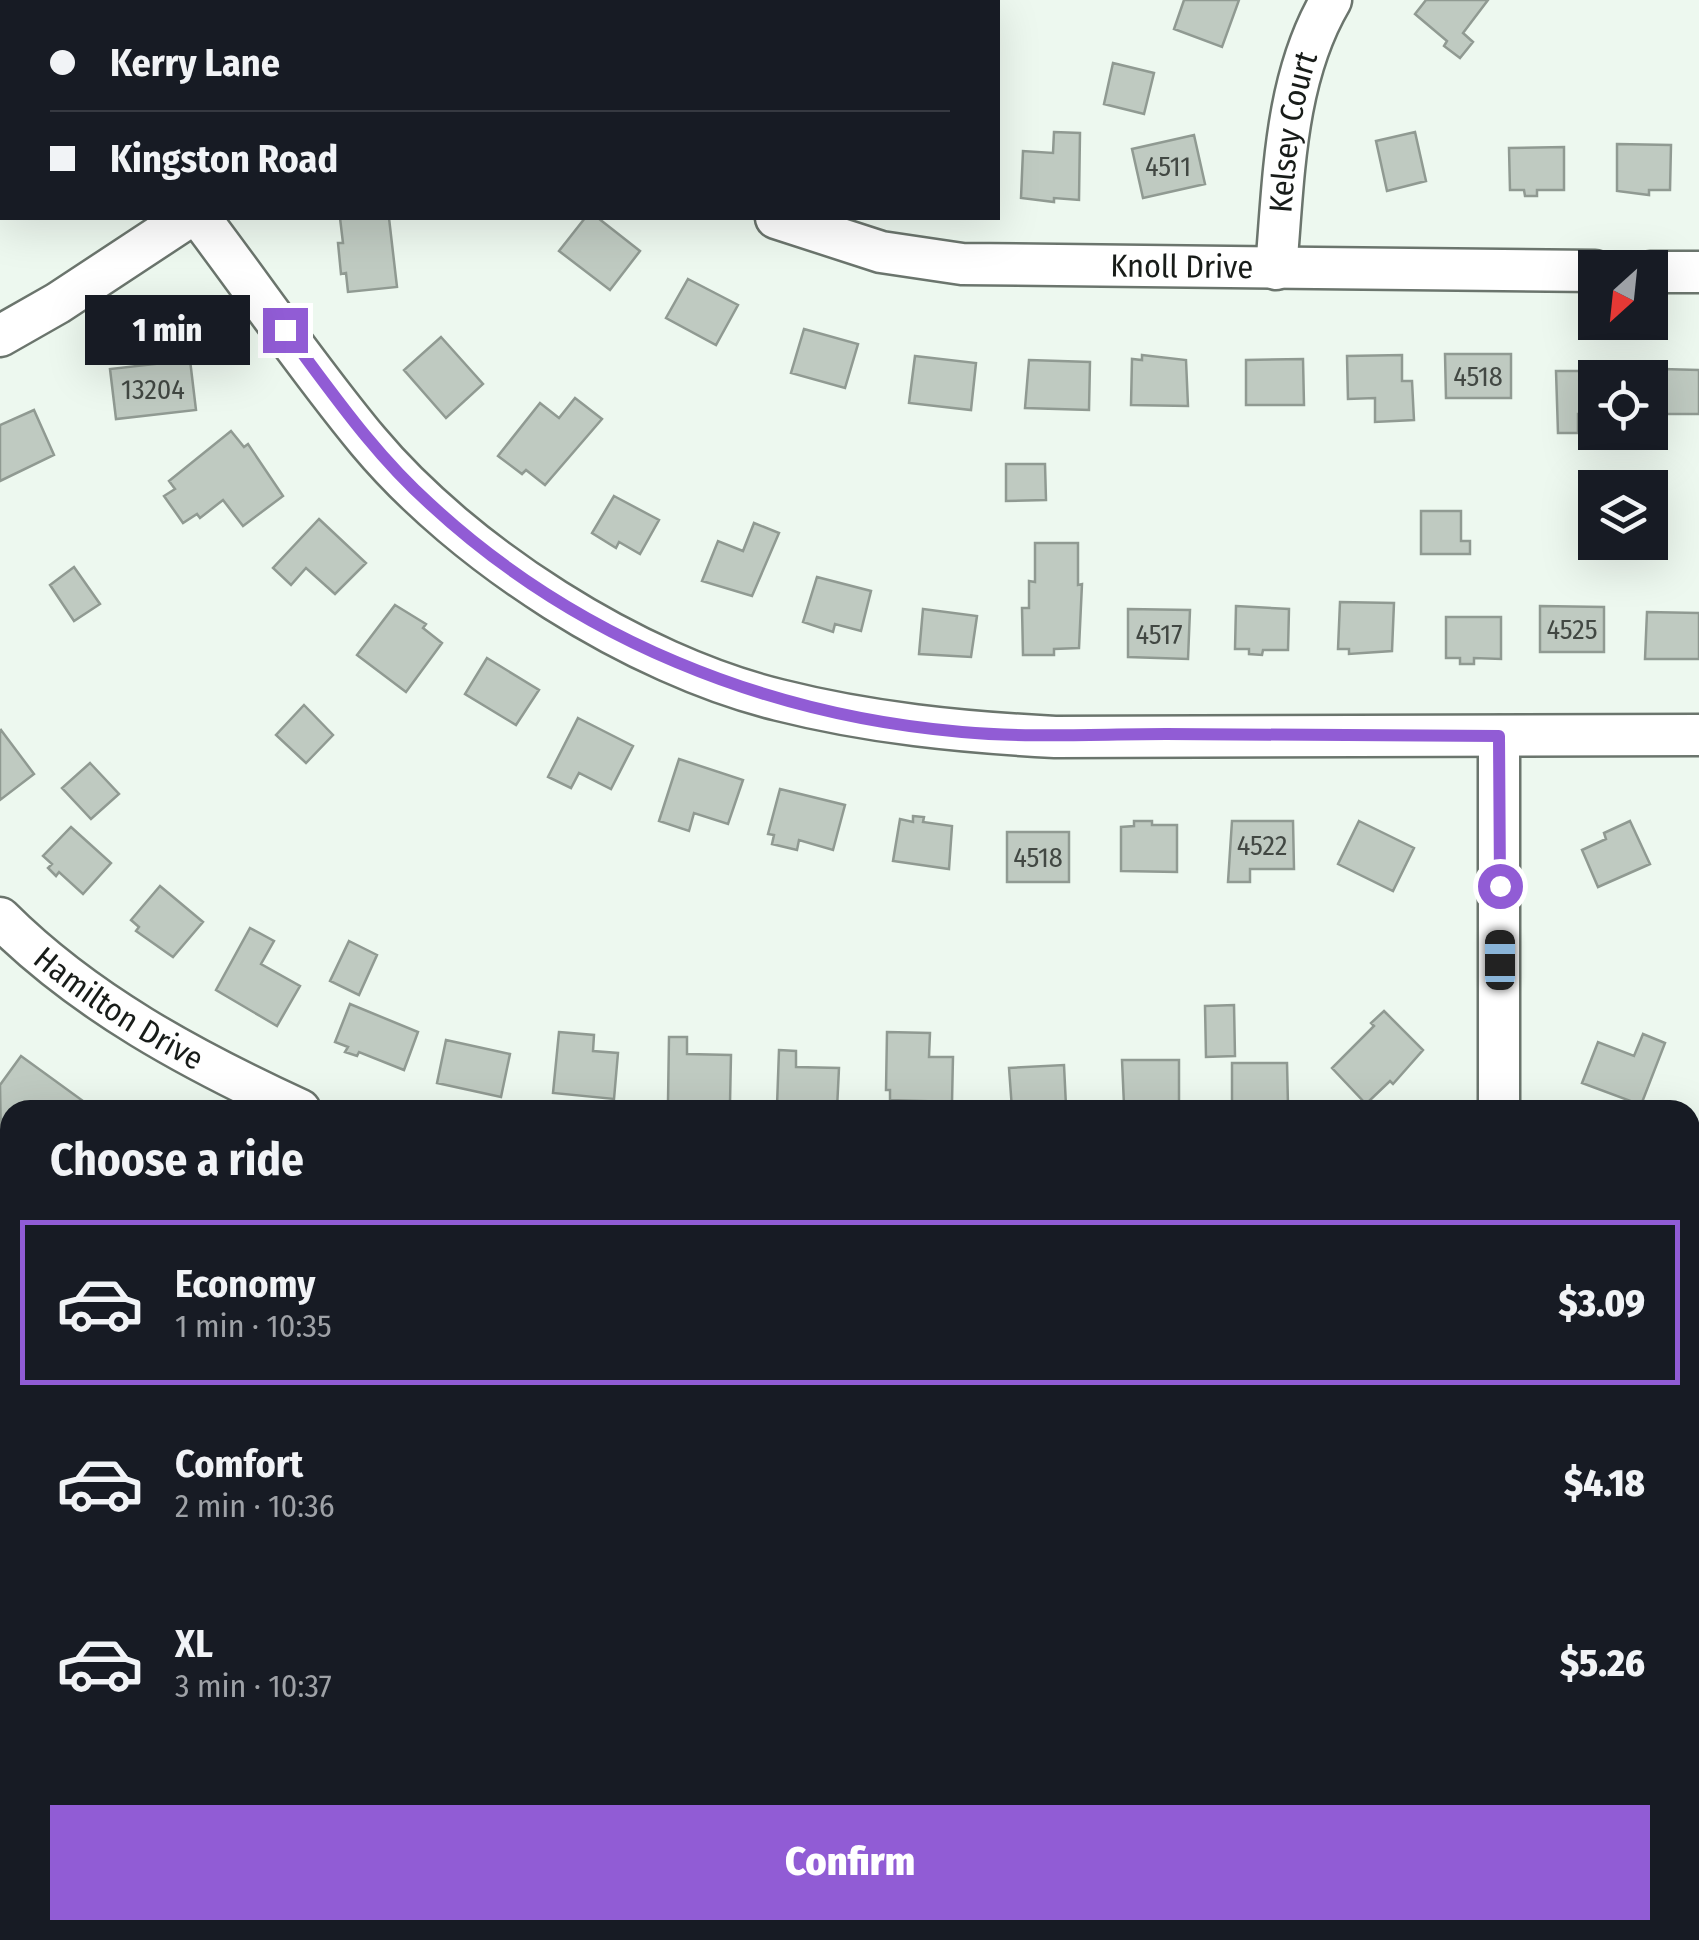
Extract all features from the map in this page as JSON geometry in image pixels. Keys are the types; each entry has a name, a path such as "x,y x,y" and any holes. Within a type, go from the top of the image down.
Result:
{"street":[{"name":"Kelsey Court","path":"1276,269 1290,119 1304,63 1331,0"},
{"path":"0,336 58,303 184,220"},
{"path":"202,220 369,443 430,504 496,560 568,608 628,642 708,677 775,699 867,720 961,732 1056,737 1699,736"},
{"name":"Knoll Drive","path":"782,220 880,252 962,264 1578,272"},
{"path":"1668,272 1699,272"},
{"path":"1499,736 1500,1100"},
{"name":"Hamilton Drive","path":"0,918 82,988 140,1027 220,1073 278,1100"}],"building":[{"path":"1184,0 1239,0 1222,47 1174,29"},
{"path":"1426,0 1488,0 1463,33 1473,42 1460,58 1444,46 1447,41 1415,14"},
{"path":"1113,63 1154,73 1144,114 1104,104"},
{"path":"1054,132 1080,133 1079,200 1021,198 1023,151 1053,153"},
{"path":"1415,132 1426,181 1387,191 1376,141"},
{"path":"1194,135 1205,184 1143,198 1132,149"},
{"path":"1617,144 1671,145 1670,190 1649,190 1649,195 1617,191"},
{"path":"1564,147 1564,190 1537,190 1537,196 1525,196 1524,190 1510,190 1509,148"},
{"path":"340,220 389,220 397,287 348,292 346,273 341,274 338,243 343,243"},
{"path":"583,220 601,220 640,251 610,290 559,251"},
{"path":"688,279 738,305 716,345 666,318"},
{"path":"804,329 858,344 845,388 791,373"},
{"path":"441,337 483,384 446,418 404,370"},
{"path":"1445,354 1511,354 1511,398 1446,398"},
{"path":"1142,355 1186,360 1188,406 1131,405 1132,359 1142,360"},
{"path":"1402,355 1402,381 1412,381 1414,420 1375,422 1375,398 1348,399 1347,356"},
{"path":"915,356 976,363 971,410 909,403"},
{"path":"1303,359 1304,405 1246,405 1246,360"},
{"path":"190,360 196,410 116,419 110,369"},
{"path":"1029,360 1090,362 1089,410 1025,408"},
{"path":"1668,369 1699,370 1699,414 1668,414"},
{"path":"1556,371 1578,371 1578,433 1558,433"},
{"path":"575,398 602,419 545,485 498,456 540,403 559,418"},
{"path":"34,410 54,455 0,481 0,425"},
{"path":"231,431 244,447 248,444 283,496 243,526 223,500 200,518 197,514 183,523 164,496 175,489 169,481"},
{"path":"1006,464 1045,464 1046,500 1006,501"},
{"path":"614,496 659,520 640,554 619,542 616,548 592,533"},
{"path":"1421,511 1461,511 1461,541 1470,541 1470,554 1421,554"},
{"path":"319,519 366,563 335,594 306,568 291,585 273,568"},
{"path":"754,523 779,533 752,596 702,581 718,541 743,551"},
{"path":"1035,543 1078,543 1078,585 1082,584 1079,648 1054,649 1054,655 1023,655 1022,608 1029,608 1029,581 1035,582"},
{"path":"74,567 100,604 74,621 50,585"},
{"path":"817,577 871,591 861,631 835,624 833,632 803,622"},
{"path":"1340,602 1394,603 1392,651 1349,654 1349,649 1338,649"},
{"path":"395,605 426,624 423,628 442,643 406,692 357,655"},
{"path":"1236,606 1289,609 1288,650 1263,650 1262,655 1249,654 1249,649 1235,649"},
{"path":"1540,606 1604,607 1604,652 1540,652"},
{"path":"923,609 977,616 971,657 919,654"},
{"path":"1128,609 1190,610 1188,659 1128,657"},
{"path":"1647,612 1699,613 1699,659 1645,659"},
{"path":"1446,617 1501,617 1501,659 1474,658 1474,664 1460,664 1460,658 1446,658"},
{"path":"487,658 539,690 516,725 465,694"},
{"path":"304,705 333,735 306,763 276,735"},
{"path":"578,718 633,746 611,789 579,773 571,788 548,777"},
{"path":"0,731 34,774 0,800"},
{"path":"679,759 743,780 728,824 694,813 689,831 659,821"},
{"path":"90,763 119,794 91,819 62,788"},
{"path":"780,789 845,805 833,850 799,840 797,850 772,844 774,835 768,834"},
{"path":"913,816 924,817 923,822 952,826 949,869 893,861 900,819 913,822"},
{"path":"1134,821 1177,825 1177,872 1121,871 1121,827 1134,826"},
{"path":"1232,821 1293,821 1294,869 1250,869 1250,882 1228,882"},
{"path":"1359,821 1414,848 1393,891 1338,864"},
{"path":"1630,821 1650,864 1598,887 1582,850 1606,839 1604,833"},
{"path":"71,827 111,863 83,894 59,872 56,876 48,868 52,864 43,856"},
{"path":"1007,832 1069,832 1069,882 1007,882"},
{"path":"160,886 203,922 173,957 136,931 139,927 131,920"},
{"path":"250,928 274,941 261,964 300,986 277,1026 216,990"},
{"path":"349,941 377,955 359,995 330,981"},
{"path":"350,1004 418,1032 404,1070 359,1052 357,1056 345,1052 348,1047 335,1042"},
{"path":"1234,1005 1235,1056 1206,1057 1205,1006"},
{"path":"1384,1011 1423,1050 1393,1084 1390,1081 1370,1100 1362,1100 1332,1068 1374,1026 1371,1023"},
{"path":"559,1032 594,1035 593,1051 618,1053 614,1099 553,1093"},
{"path":"887,1032 930,1033 929,1057 953,1057 952,1100 890,1100 890,1090 886,1090"},
{"path":"1643,1034 1665,1043 1643,1100 1628,1100 1582,1083 1598,1042 1634,1056"},
{"path":"669,1037 687,1037 687,1054 731,1055 730,1100 668,1100"},
{"path":"446,1040 510,1054 501,1097 437,1083"},
{"path":"779,1050 796,1051 796,1067 839,1068 837,1100 777,1100"},
{"path":"21,1056 82,1100 0,1100 0,1085"},
{"path":"1122,1060 1179,1060 1179,1100 1124,1100"},
{"path":"1232,1063 1287,1063 1288,1100 1232,1100"},
{"path":"1064,1065 1066,1100 1011,1100 1009,1068"}],"route":[{"path":"285,330 369,443 430,504 496,560 628,642 708,677 775,699 867,720 961,732 1056,737 1499,736 1500,886"}]}
